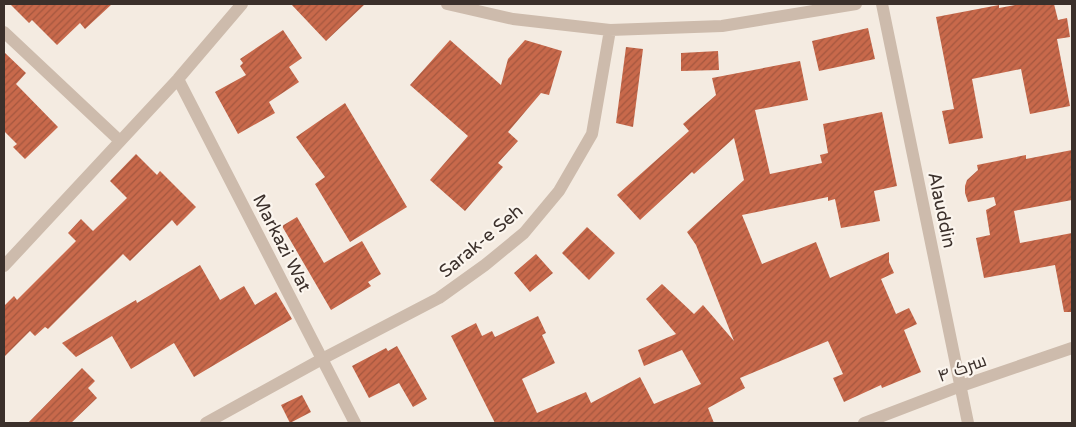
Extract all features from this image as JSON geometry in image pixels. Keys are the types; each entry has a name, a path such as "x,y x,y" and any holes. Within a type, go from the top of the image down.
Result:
{"street":[{"path":"4,266 178,79 242,4"},
{"path":"447,4 512,19 610,30 722,26 856,4"},
{"name":"Alauddin","path":"882,4 968,423"},
{"name":"Sarak-e Seh","path":"206,423 322,359 439,298 524,233 559,191 592,134 610,30"},
{"path":"4,32 120,141"},
{"name":"Markazi Wat","path":"178,79 355,423"},
{"name":"سرک ۴","path":"864,423 961,386 1072,348"}],"building":[{"path":"10,4 112,4 85,29 80,23 57,45 32,20 29,23"},
{"path":"291,4 365,4 326,41"},
{"path":"1021,4 1054,4 1058,20 1067,18 1070,37 1057,39 1070,106 1030,114 1021,69 972,79 983,138 949,144 942,111 954,109 936,17 999,5 999,8"},
{"path":"868,28 875,59 819,71 812,41"},
{"path":"283,30 302,58 289,67 299,82 269,102 275,113 238,134 215,92 246,75 240,66 243,63 240,59"},
{"path":"450,40 501,85 508,59 525,40 562,51 549,95 541,93 508,132 518,141 498,163 503,167 465,211 430,180 468,136 410,85"},
{"path":"626,47 643,49 633,127 616,123"},
{"path":"718,51 719,70 681,71 681,53"},
{"path":"4,52 26,73 16,84 58,127 25,159 13,147 17,144 4,131"},
{"path":"800,61 808,100 755,110 770,174 822,163 820,155 828,153 823,124 882,112 897,186 874,191 880,221 841,228 835,199 828,201 828,197 742,215 762,264 816,242 830,278 889,252 889,262 894,273 881,279 896,314 909,308 917,324 904,330 921,372 882,388 881,385 844,402 833,378 843,374 828,341 740,378 745,388 708,408 714,423 495,423 451,336 476,323 482,336 492,331 495,337 538,316 546,333 542,335 555,363 522,379 537,413 586,392 591,403 640,377 654,404 701,384 682,350 644,366 638,350 676,334 646,299 662,284 694,314 703,305 734,341 696,245 687,232 744,180 734,138 694,174 692,172 640,220 617,195 689,131 683,124 716,95 712,78"},
{"path":"345,103 407,207 350,242 315,184 325,177 296,137"},
{"path":"1072,150 1072,200 1014,211 1020,243 1072,233 1072,312 1064,312 1055,265 984,278 976,238 990,235 986,210 996,205 994,197 968,202 965,186 967,180 978,170 977,165 1026,155 1026,159"},
{"path":"136,154 157,175 160,171 196,207 177,226 172,220 130,261 123,254 48,329 45,327 35,336 30,331 4,357 4,306 14,296 17,300 76,241 68,233 81,219 93,231 127,198 110,181"},
{"path":"297,217 324,263 362,241 381,274 368,282 371,286 331,310 282,226"},
{"path":"587,227 615,253 589,280 562,253"},
{"path":"536,254 553,273 530,292 514,273"},
{"path":"200,265 220,300 244,286 255,305 276,292 292,319 194,377 174,343 131,369 112,336 76,357 62,343 136,300 137,303"},
{"path":"397,346 427,399 413,407 399,383 369,398 352,366 386,348 388,351"},
{"path":"82,368 95,381 88,388 97,398 71,423 28,423"},
{"path":"302,395 311,412 290,423 281,405"}]}
